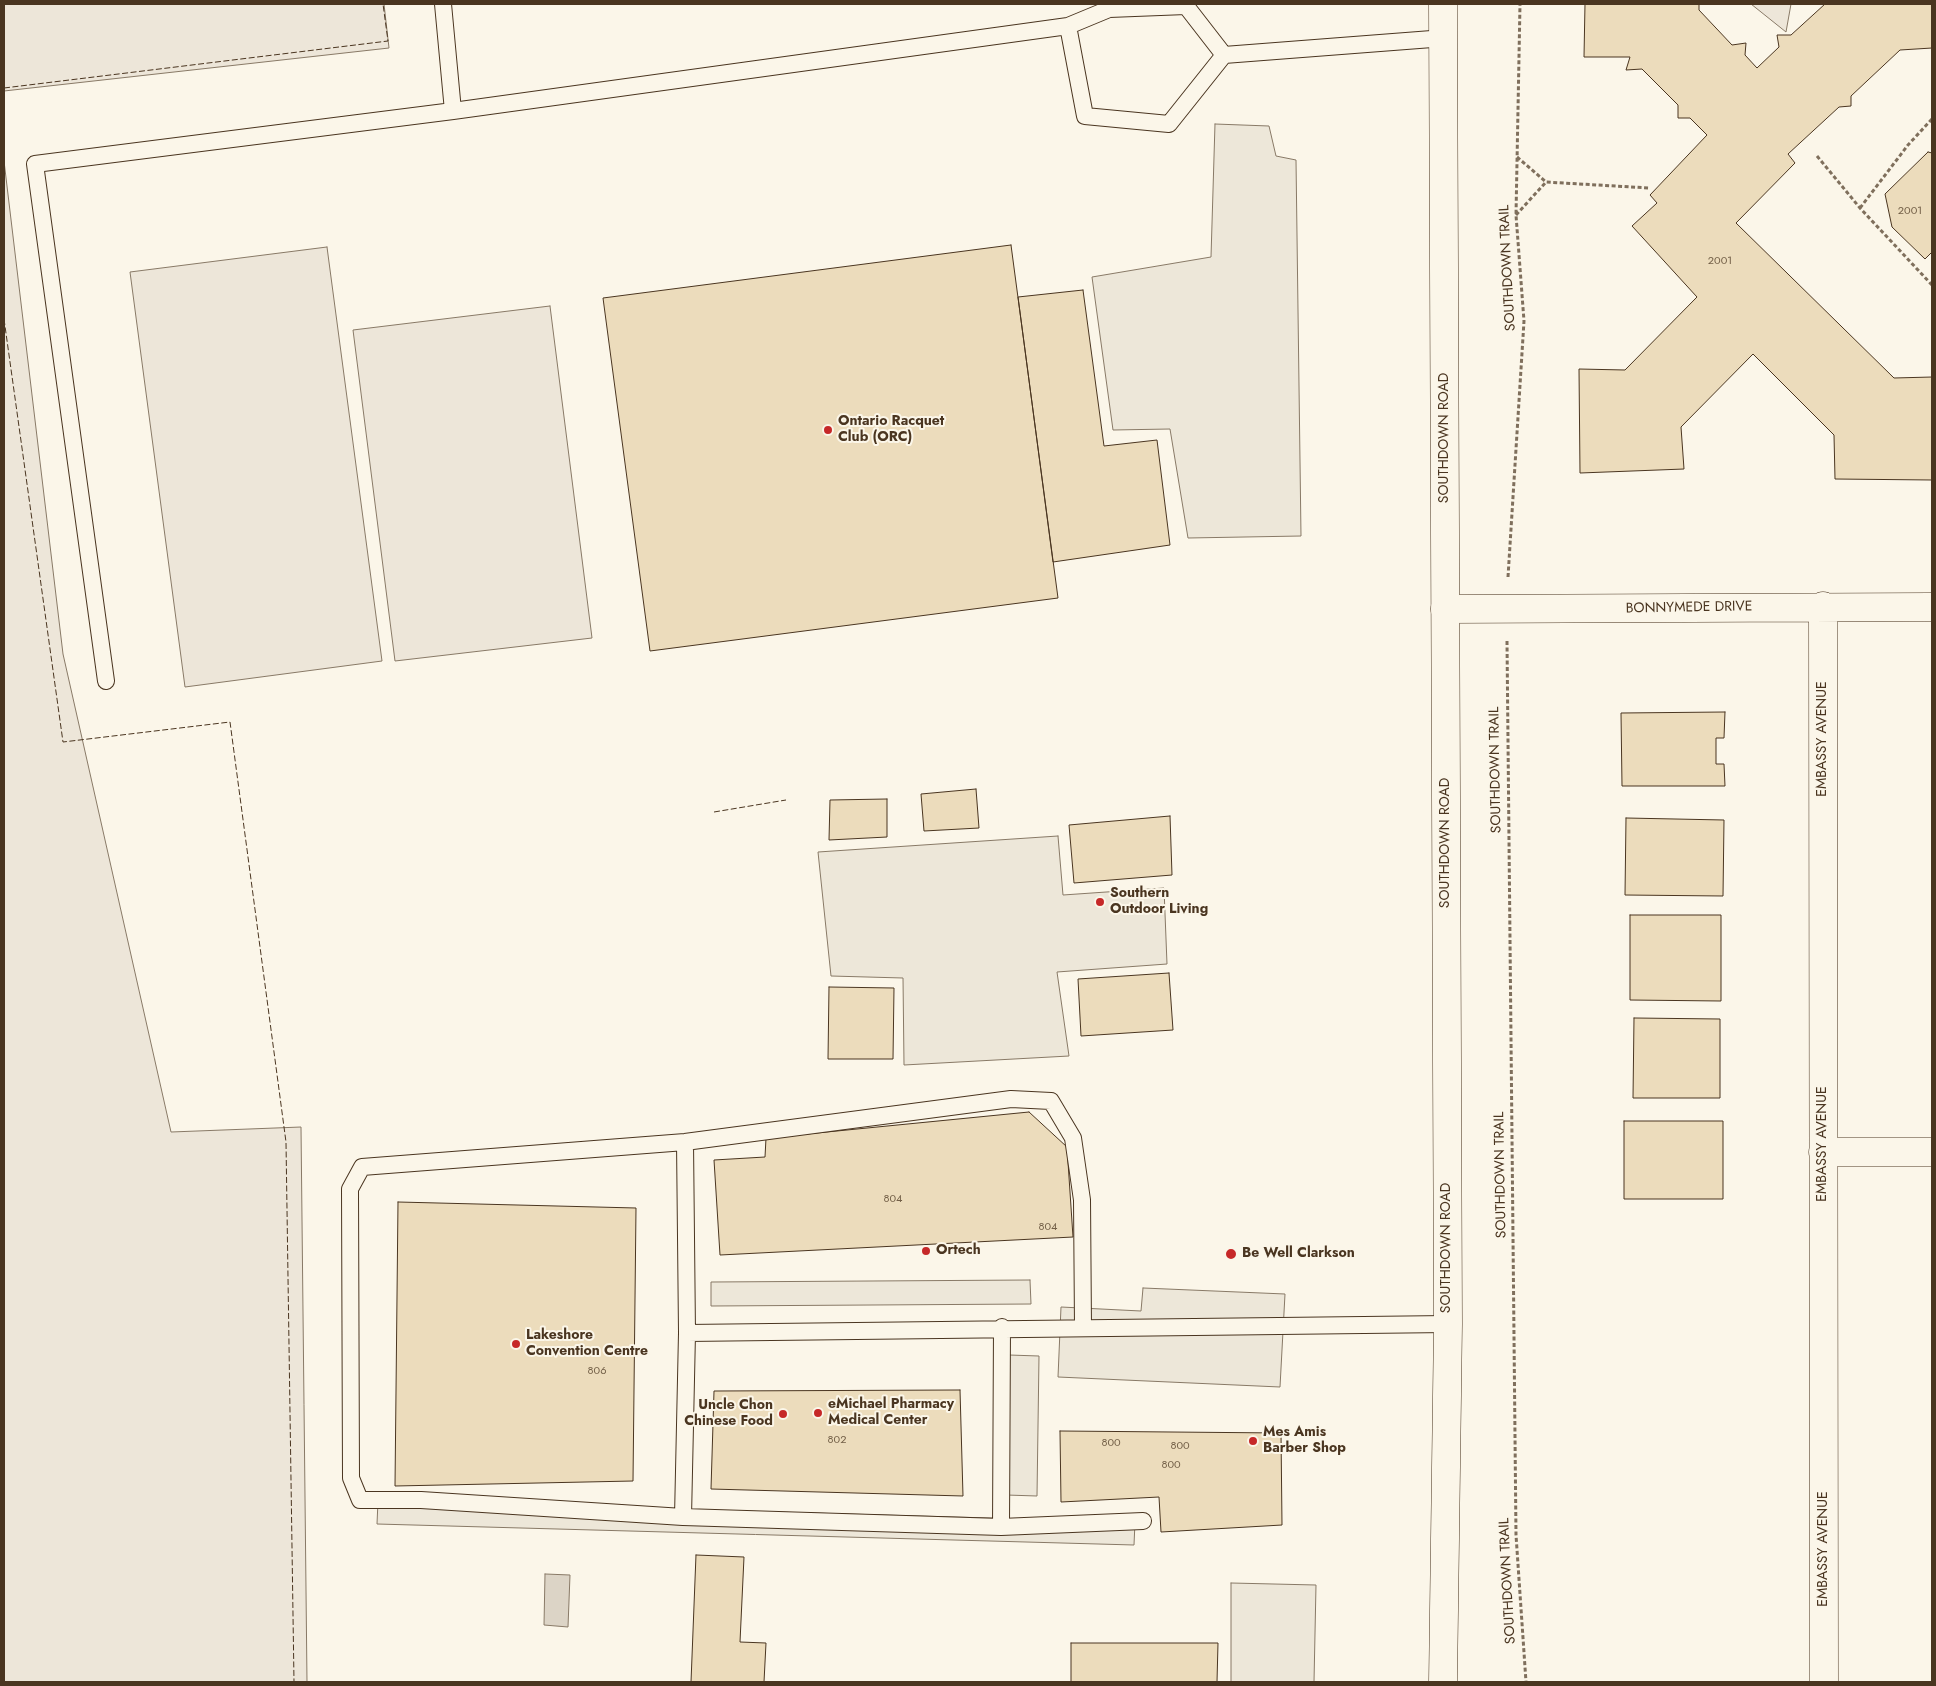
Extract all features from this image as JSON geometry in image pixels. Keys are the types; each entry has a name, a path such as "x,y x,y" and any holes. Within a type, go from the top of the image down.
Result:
{"main road":[{"name":"SOUTHDOWN ROAD","path":"1443,4 1445,38 1448,1324 1444,1682"},
{"name":"EMBASSY AVENUE","path":"1823,606 1824,1682"},
{"name":"BONNYMEDE DRIVE","path":"1445,609 1932,607"},
{"path":"1823,1152 1932,1152"}],"lane":[{"path":"443,4 453,111"},
{"path":"106,681 35,164 453,111 1068,26 1109,9 1186,6 1224,55"},
{"path":"1068,26 1085,116 1169,124 1224,55 1445,38"},
{"path":"1083,1327 1081,1191 1073,1138 1051,1101 1011,1099 685,1142 362,1167 350,1189 351,1478 360,1500 421,1500 682,1517 1001,1527 1143,1521"},
{"path":"682,1517 686,1333 685,1142"},
{"path":"686,1333 1002,1327 1448,1324"},
{"path":"1001,1527 1002,1327"}],"path":[{"name":"SOUTHDOWN TRAIL","path":"1509,562 1524,321 1516,215 1520,4"},
{"path":"1860,208 1908,145 1932,119"},
{"path":"1817,156 1860,208 1932,284"},
{"path":"1517,157 1546,182 1650,188"},
{"path":"1516,215 1546,182"},
{"name":"SOUTHDOWN TRAIL","path":"1506,668 1516,1535 1526,1682"}],"shaded area":[{"path":"4,4 384,4 389,48 4,91"},
{"path":"1751,4 1791,4 1786,32"},
{"path":"1215,124 1269,126 1276,156 1296,160 1301,536 1188,538 1170,429 1113,430 1092,277 1211,257"},
{"path":"4,161 63,654 171,1132 301,1127 307,1682 4,1682"},
{"path":"327,247 382,661 185,687 130,272"},
{"path":"550,306 592,638 395,661 353,330"},
{"path":"1058,836 1063,895 1164,888 1167,964 1057,972 1069,1056 904,1065 903,978 831,976 818,852"},
{"path":"1030,1280 1031,1304 711,1306 711,1282"},
{"path":"1143,1288 1285,1294 1280,1387 1058,1377 1061,1307 1141,1311"},
{"path":"1009,1355 1039,1356 1037,1496 1006,1495"},
{"path":"378,1501 1135,1522 1134,1545 377,1524"},
{"path":"545,1574 570,1575 568,1627 544,1625"},
{"path":"1231,1583 1316,1585 1314,1682 1231,1682"}],"building":[{"path":"1585,4 1699,4 1699,10 1732,45 1746,43 1745,55 1757,68 1779,47 1777,35 1791,35 1825,4 1932,4 1932,48 1900,50 1851,96 1851,106 1839,107 1788,154 1795,163 1736,223 1894,378 1932,377 1932,480 1835,479 1834,435 1753,354 1681,427 1684,469 1580,473 1579,369 1625,370 1697,297 1632,226 1657,203 1650,195 1707,135 1690,118 1678,118 1678,105 1642,69 1626,70 1630,57 1584,57"},
{"path":"1928,152 1932,153 1932,255 1931,253 1925,259 1892,227 1885,194"},
{"name":"Ontario Racquet Club (ORC)","path":"1011,245 1058,598 650,651 603,298"},
{"path":"1083,290 1104,446 1157,440 1170,545 1053,562 1018,297"},
{"path":"1725,712 1724,738 1716,738 1716,764 1724,764 1725,786 1622,786 1621,713"},
{"path":"976,789 979,828 924,831 921,794"},
{"path":"887,799 887,837 829,840 830,800"},
{"path":"1170,816 1172,875 1074,883 1069,825"},
{"path":"1626,818 1724,820 1723,896 1625,895"},
{"path":"1630,915 1721,915 1721,1001 1630,1000"},
{"path":"1169,973 1173,1030 1081,1036 1078,979"},
{"path":"829,987 894,988 893,1059 828,1059"},
{"path":"1634,1018 1720,1019 1720,1098 1633,1098"},
{"path":"1029,1112 1067,1147 1073,1237 720,1255 714,1160 765,1157 766,1138"},
{"path":"1624,1121 1723,1121 1723,1199 1624,1199"},
{"name":"Lakeshore Convention Centre","path":"398,1202 636,1208 633,1481 395,1486"},
{"path":"960,1390 963,1496 711,1489 714,1391"},
{"path":"1060,1431 1281,1433 1282,1525 1161,1532 1159,1497 1061,1502"},
{"path":"696,1555 744,1557 740,1642 766,1643 764,1682 691,1682"},
{"path":"1071,1643 1218,1643 1217,1682 1071,1682"}],"fence":[{"path":"4,88 388,41 383,4"},
{"path":"4,319 63,742 230,722 286,1142 294,1682"},
{"path":"714,812 786,800"}],"place":[{"name":"Ontario Racquet Club (ORC)","path":"828,430"},
{"name":"Southern Outdoor Living","path":"1100,902"},
{"name":"Ortech","path":"926,1251"},
{"name":"Be Well Clarkson","path":"1231,1254"},
{"name":"Lakeshore Convention Centre","path":"516,1344"},
{"name":"eMichael Pharmacy Medical Center","path":"818,1413"},
{"name":"Uncle Chon Chinese Food","path":"783,1414"},
{"name":"Mes Amis Barber Shop","path":"1253,1441"}]}
